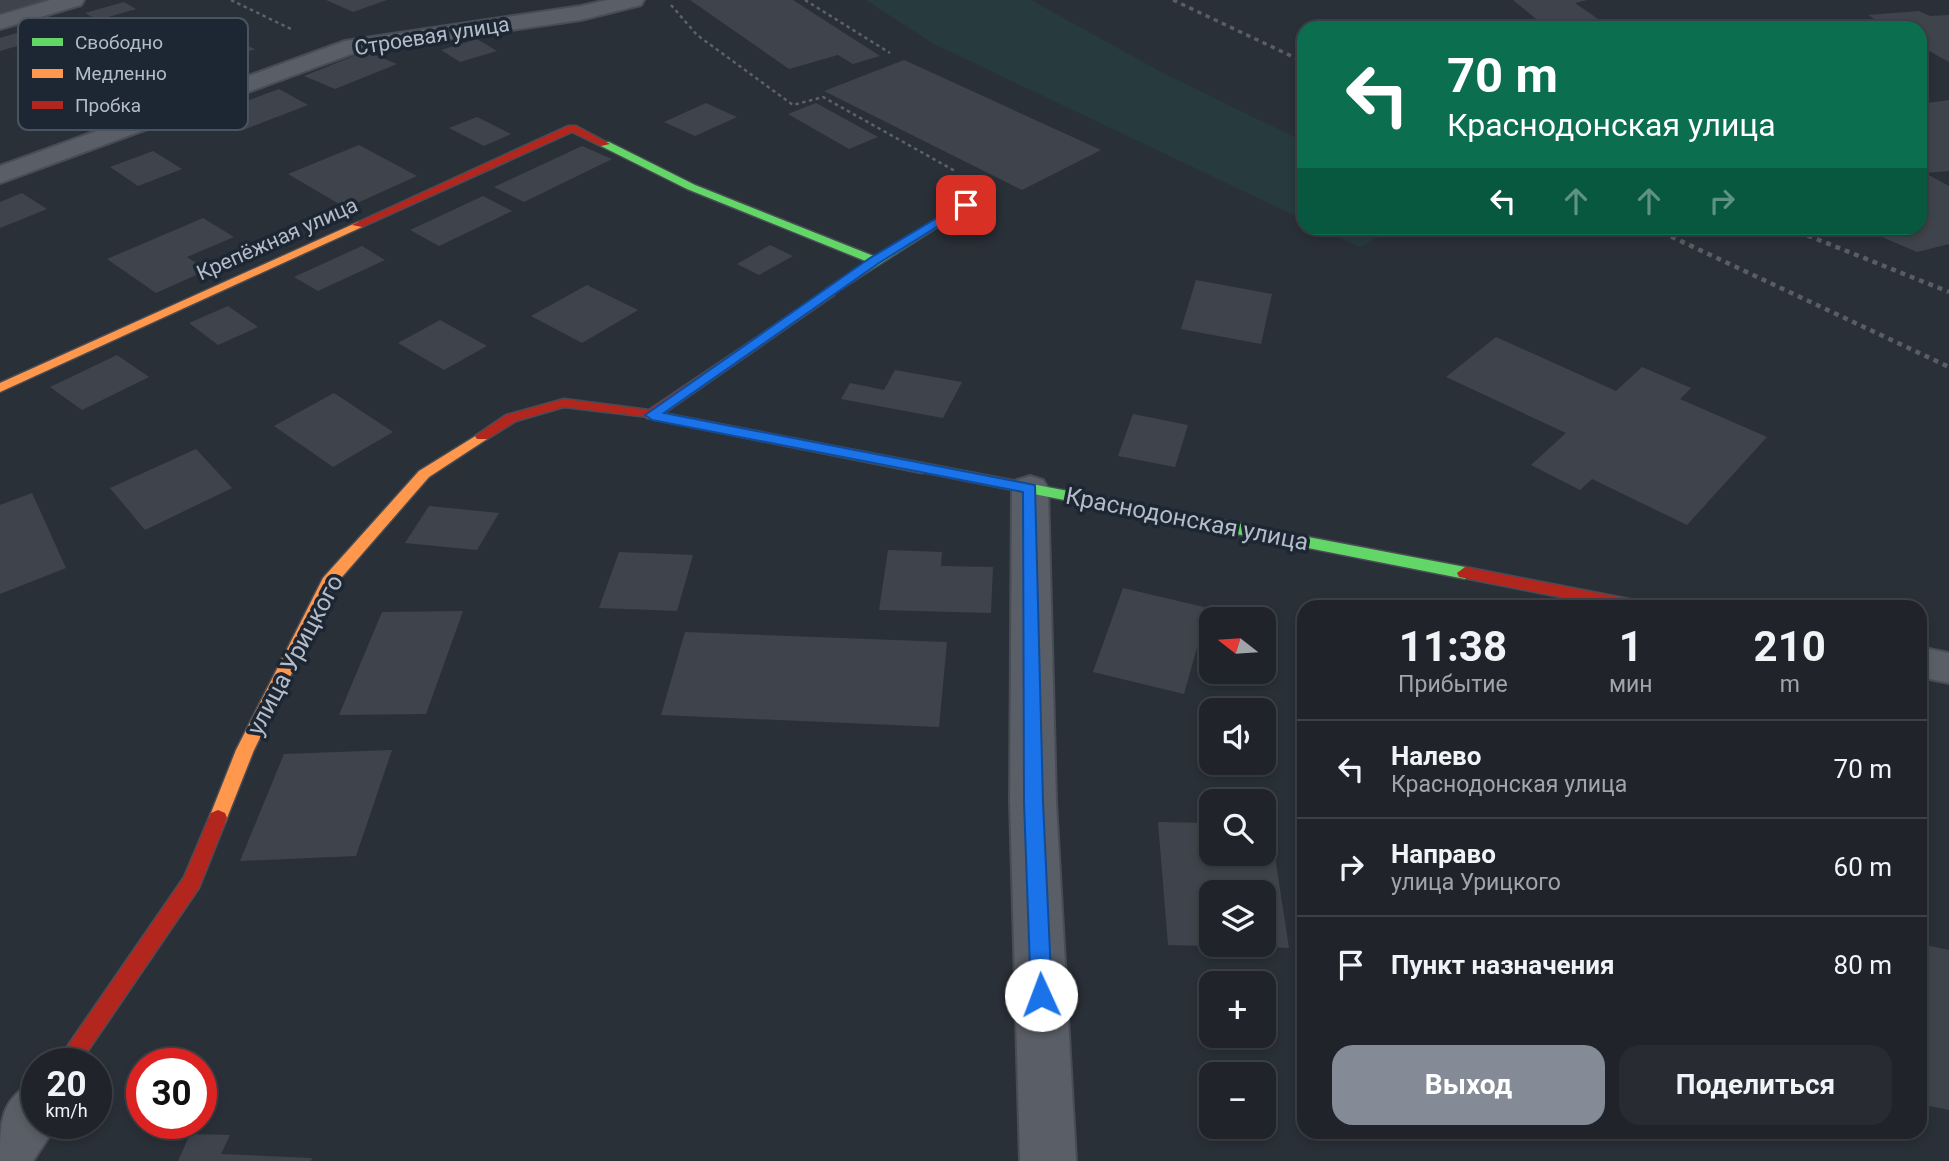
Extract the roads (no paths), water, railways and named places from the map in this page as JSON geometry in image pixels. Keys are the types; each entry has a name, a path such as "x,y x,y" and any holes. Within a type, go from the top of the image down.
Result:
{"street":[{"path":"0,22 73,0"},
{"name":"Строевая улица","path":"248,84 353,46 582,13 633,0"},
{"name":"Крепёжная улица","path":"0,388 572,128 691,187 875,261"},
{"name":"Строевая улица","path":"0,174 121,130"},
{"path":"652,415 875,261 966,205"},
{"name":"улица Урицкого","path":"77,1048 192,882 245,750 329,582 424,474 511,418 564,403 652,415"},
{"name":"Краснодонская улица","path":"652,415 1603,600"},
{"path":"1030,488 1033,802 1048,1161"},
{"path":"1927,663 1949,668"},
{"path":"1,1161 21,1131"}],"railway":[{"path":"1173,0 1297,59"},
{"path":"1668,235 1949,367"},
{"path":"1806,235 1949,292"}]}
